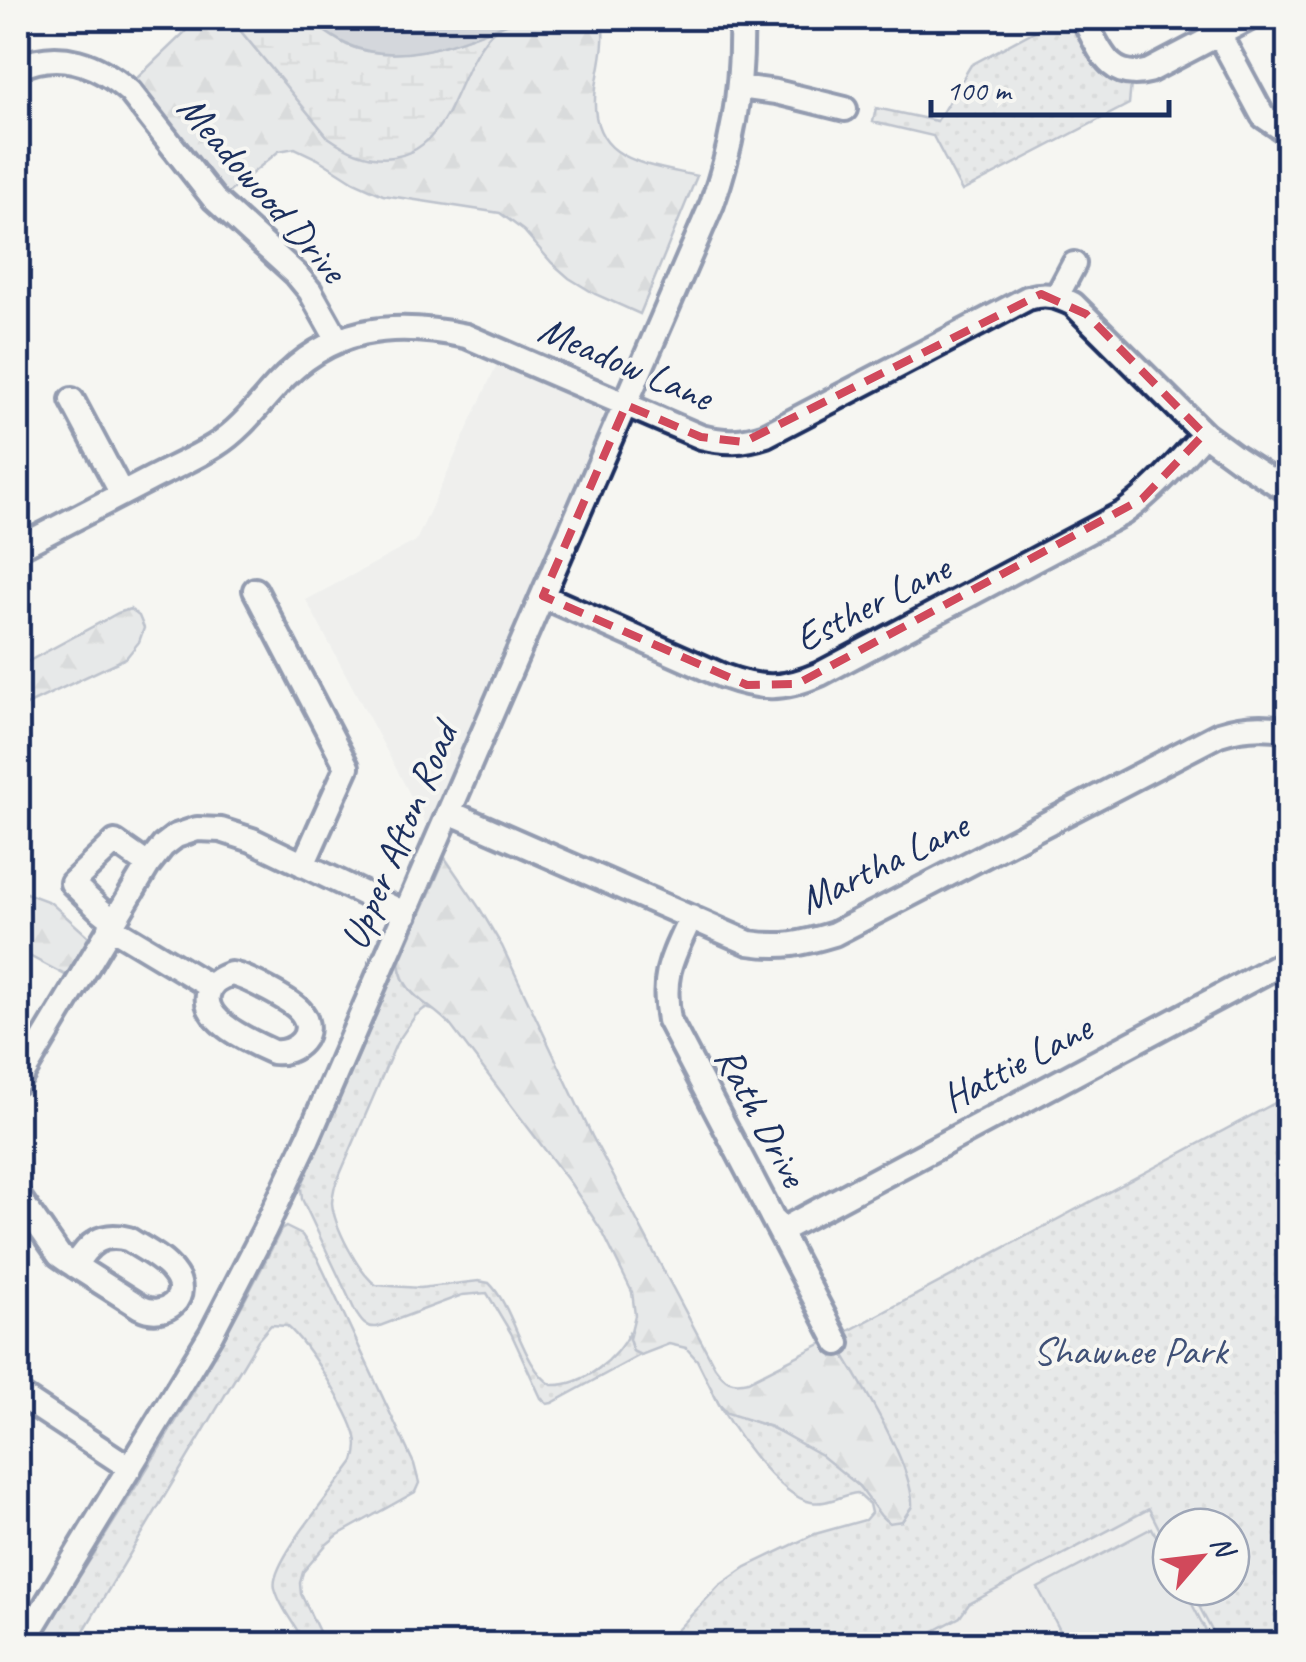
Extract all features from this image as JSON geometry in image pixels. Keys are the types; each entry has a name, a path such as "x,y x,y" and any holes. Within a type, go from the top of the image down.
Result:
{"street":[{"name":"Upper Afton Road","path":"22,1644 210,1334 308,1138 712,204 726,161 740,87 741,18"},
{"path":"1083,18 1112,67 1135,74 1250,18"},
{"path":"1219,34 1262,116 1288,133"},
{"name":"Meadowood Drive","path":"18,68 49,59 72,60 94,66 115,79 130,92 214,200 310,290 338,340"},
{"path":"740,87 844,109"},
{"path":"1074,264 1057,296 1086,314 1204,434 1288,491"},
{"name":"Meadow Lane","path":"18,548 216,445 251,416 292,370 312,354 365,331 434,329 466,336 702,437 744,442 766,435 1028,298 1041,294 1057,296"},
{"path":"72,400 122,494"},
{"name":"Esther Lane","path":"543,596 735,680 770,688 796,684 1122,512 1160,482 1204,434"},
{"path":"255,590 348,767 303,865"},
{"name":"Martha Lane","path":"450,812 750,943 798,945 834,934 1219,734 1257,726 1288,730"},
{"path":"21,1070 148,865 172,838 209,828 240,835 406,914"},
{"path":"148,865 115,842 72,882 113,924 212,986"},
{"name":"Rath Drive","path":"691,917 665,981 669,1020 838,1343"},
{"name":"Hattie Lane","path":"780,1231 1288,960"},
{"path":"18,1196 53,1249 75,1266"},
{"path":"18,1394 130,1468"}],"highlighted area":[{"path":"1041,294 1086,314 1204,434 1142,499 797,684 747,685 543,596 626,405 701,437 744,442"}],"shaded area":[{"path":"306,18 523,18 436,48 391,54 346,44"},
{"path":"498,362 598,405 604,417 428,828 306,600 416,541"},
{"path":"1151,1508 1151,1607 1207,1607 1226,1644 891,1644"}],"green space":[{"path":"541,16 602,18 595,111 600,130 609,144 638,162 697,176 640,314 569,278 524,231 500,213 383,195 295,148 279,151 227,194 135,80 195,18 230,18 328,137 448,113 474,55 494,31 507,23"},
{"path":"230,18 302,18 347,45 385,53 443,46 498,26 474,56 436,131 409,153 378,157 362,154 328,137"},
{"path":"1059,18 1070,18 1099,68 1131,84 1129,104 962,191 933,136 873,122 876,108 937,121 971,65"},
{"path":"130,609 139,616 144,628 126,658 18,709 18,667"},
{"path":"445,858 502,946 592,1136 715,1367 729,1381 742,1382 825,1342 833,1357 842,1352 886,1427 905,1470 912,1506 902,1521 889,1523 859,1486 821,1455 771,1427 727,1413 686,1348 669,1344 641,1355 633,1351 629,1339 635,1315 632,1292 602,1231 451,1026 412,992 402,975 399,963"},
{"path":"18,890 50,902 92,940 69,977 18,950"},
{"path":"399,963 412,992 437,1011 425,1008 415,1016 396,1044 335,1187 332,1203 337,1224 355,1259 376,1285 420,1288 489,1283 506,1307 533,1365 552,1385 576,1381 598,1369 630,1331 633,1351 641,1355 552,1403 541,1398 511,1333 487,1293 462,1295 377,1327 364,1324 302,1199 301,1187"},
{"name":"Shawnee Park","path":"1288,1096 1288,1644 1219,1644 1200,1607 1251,1607 1251,1507 1151,1507 1151,1513 1149,1509 969,1604 960,1617 910,1644 664,1644 719,1586 746,1567 815,1534 865,1520 871,1513 869,1504 857,1493 817,1503 784,1487 742,1440 714,1394 732,1413 783,1433 828,1459 856,1483 885,1520 902,1521 911,1508 826,1343"},
{"path":"286,1227 302,1235 317,1257 414,1464 419,1483 415,1492 338,1535 303,1572 301,1594 325,1644 306,1644 281,1602 275,1588 276,1577 293,1543 354,1461 357,1440 337,1395 306,1347 287,1326 271,1325 258,1340 76,1644 37,1644 164,1440"},
{"path":"1151,1529 1151,1607 1194,1607 1213,1644 1067,1644 1038,1588"}]}
